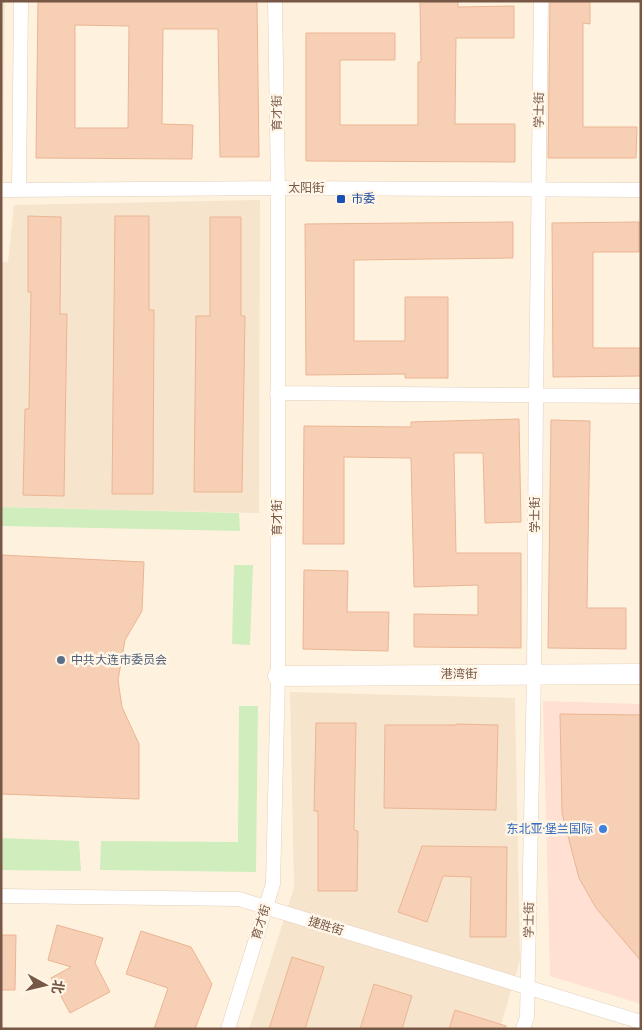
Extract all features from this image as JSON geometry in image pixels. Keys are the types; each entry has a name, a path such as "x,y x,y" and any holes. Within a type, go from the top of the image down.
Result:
{"main road":[{"name":"港湾街","path":"278,676 641,674"}],"street":[{"path":"19,190 20,1"},
{"name":"育才街","path":"228,1029 273,884 278,676 278,188 275,1"},
{"name":"学士街","path":"523,1029 527,1016 534,674 541,1"},
{"name":"太阳街","path":"1,190 278,188 641,190"},
{"path":"277,393 641,396"},
{"name":"捷胜街","path":"1,896 239,899 641,1022"}],"shaded area":[{"path":"1,1 5,1 3,177 1,177"},
{"path":"260,200 259,513 1,507 1,262 8,262 14,205"},
{"path":"290,692 515,698 520,960 500,1029 249,1029 294,888"},
{"path":"543,701 641,704 641,1004 550,976"}],"green space":[{"path":"1,507 239,513 240,531 1,526"},
{"path":"234,565 253,565 250,645 232,644"},
{"path":"239,706 258,706 256,872 100,870 101,841 238,842"},
{"path":"1,838 79,841 81,871 1,870"}],"building":[{"path":"38,1 257,1 259,157 220,157 218,29 163,29 162,124 193,125 192,159 36,158","holes":["75,25 129,26 128,128 75,128"]},
{"path":"420,1 458,1 458,7 514,6 514,38 456,38 455,124 515,124 515,162 306,161 306,33 395,33 395,60 340,60 340,125 418,125 418,62 421,62"},
{"path":"550,1 590,1 590,24 583,23 583,127 637,127 636,158 548,158"},
{"path":"28,216 61,217 60,314 67,314 64,496 23,495 25,409 29,409 31,292 28,292"},
{"path":"115,216 149,216 149,310 154,310 153,494 112,494"},
{"path":"210,217 241,217 241,316 245,316 242,492 194,492 196,316 210,316"},
{"path":"513,222 513,258 354,260 354,341 405,341 405,297 448,297 448,378 405,378 405,374 306,375 305,224"},
{"path":"639,222 639,252 593,252 593,348 641,348 641,376 553,377 552,223"},
{"path":"519,419 521,522 485,523 483,453 454,453 456,553 521,553 521,648 414,647 414,614 478,615 478,585 414,587 411,458 344,457 344,544 303,544 304,426 411,427 411,422"},
{"path":"551,420 590,421 587,608 626,608 626,649 548,648"},
{"name":"中共大连市委员会","path":"1,555 144,562 142,611 125,640 118,680 122,707 139,744 139,799 1,794"},
{"path":"304,570 348,571 347,612 389,612 388,651 303,649"},
{"name":"东北亚·堡兰国际","path":"560,714 641,715 641,961 596,908 579,878 562,813"},
{"path":"316,723 356,723 354,830 358,831 357,891 318,891 318,811 314,811"},
{"path":"385,725 498,725 496,810 384,808"},
{"path":"422,846 507,847 506,937 470,937 471,877 443,876 427,922 398,912"},
{"path":"57,925 103,938 95,963 110,992 70,1013 51,978 71,967 48,960"},
{"path":"141,931 191,947 212,984 195,1029 154,1029 168,988 126,974"},
{"path":"1,935 16,935 15,990 1,990"},
{"path":"292,957 324,967 305,1029 269,1029"},
{"path":"374,984 412,996 402,1029 360,1029"},
{"path":"455,1010 506,1026 506,1029 449,1029"}],"place":[{"name":"市委","path":"341,199"},
{"name":"中共大连市委员会","path":"61,660"},
{"name":"东北亚·堡兰国际","path":"603,829"}]}
